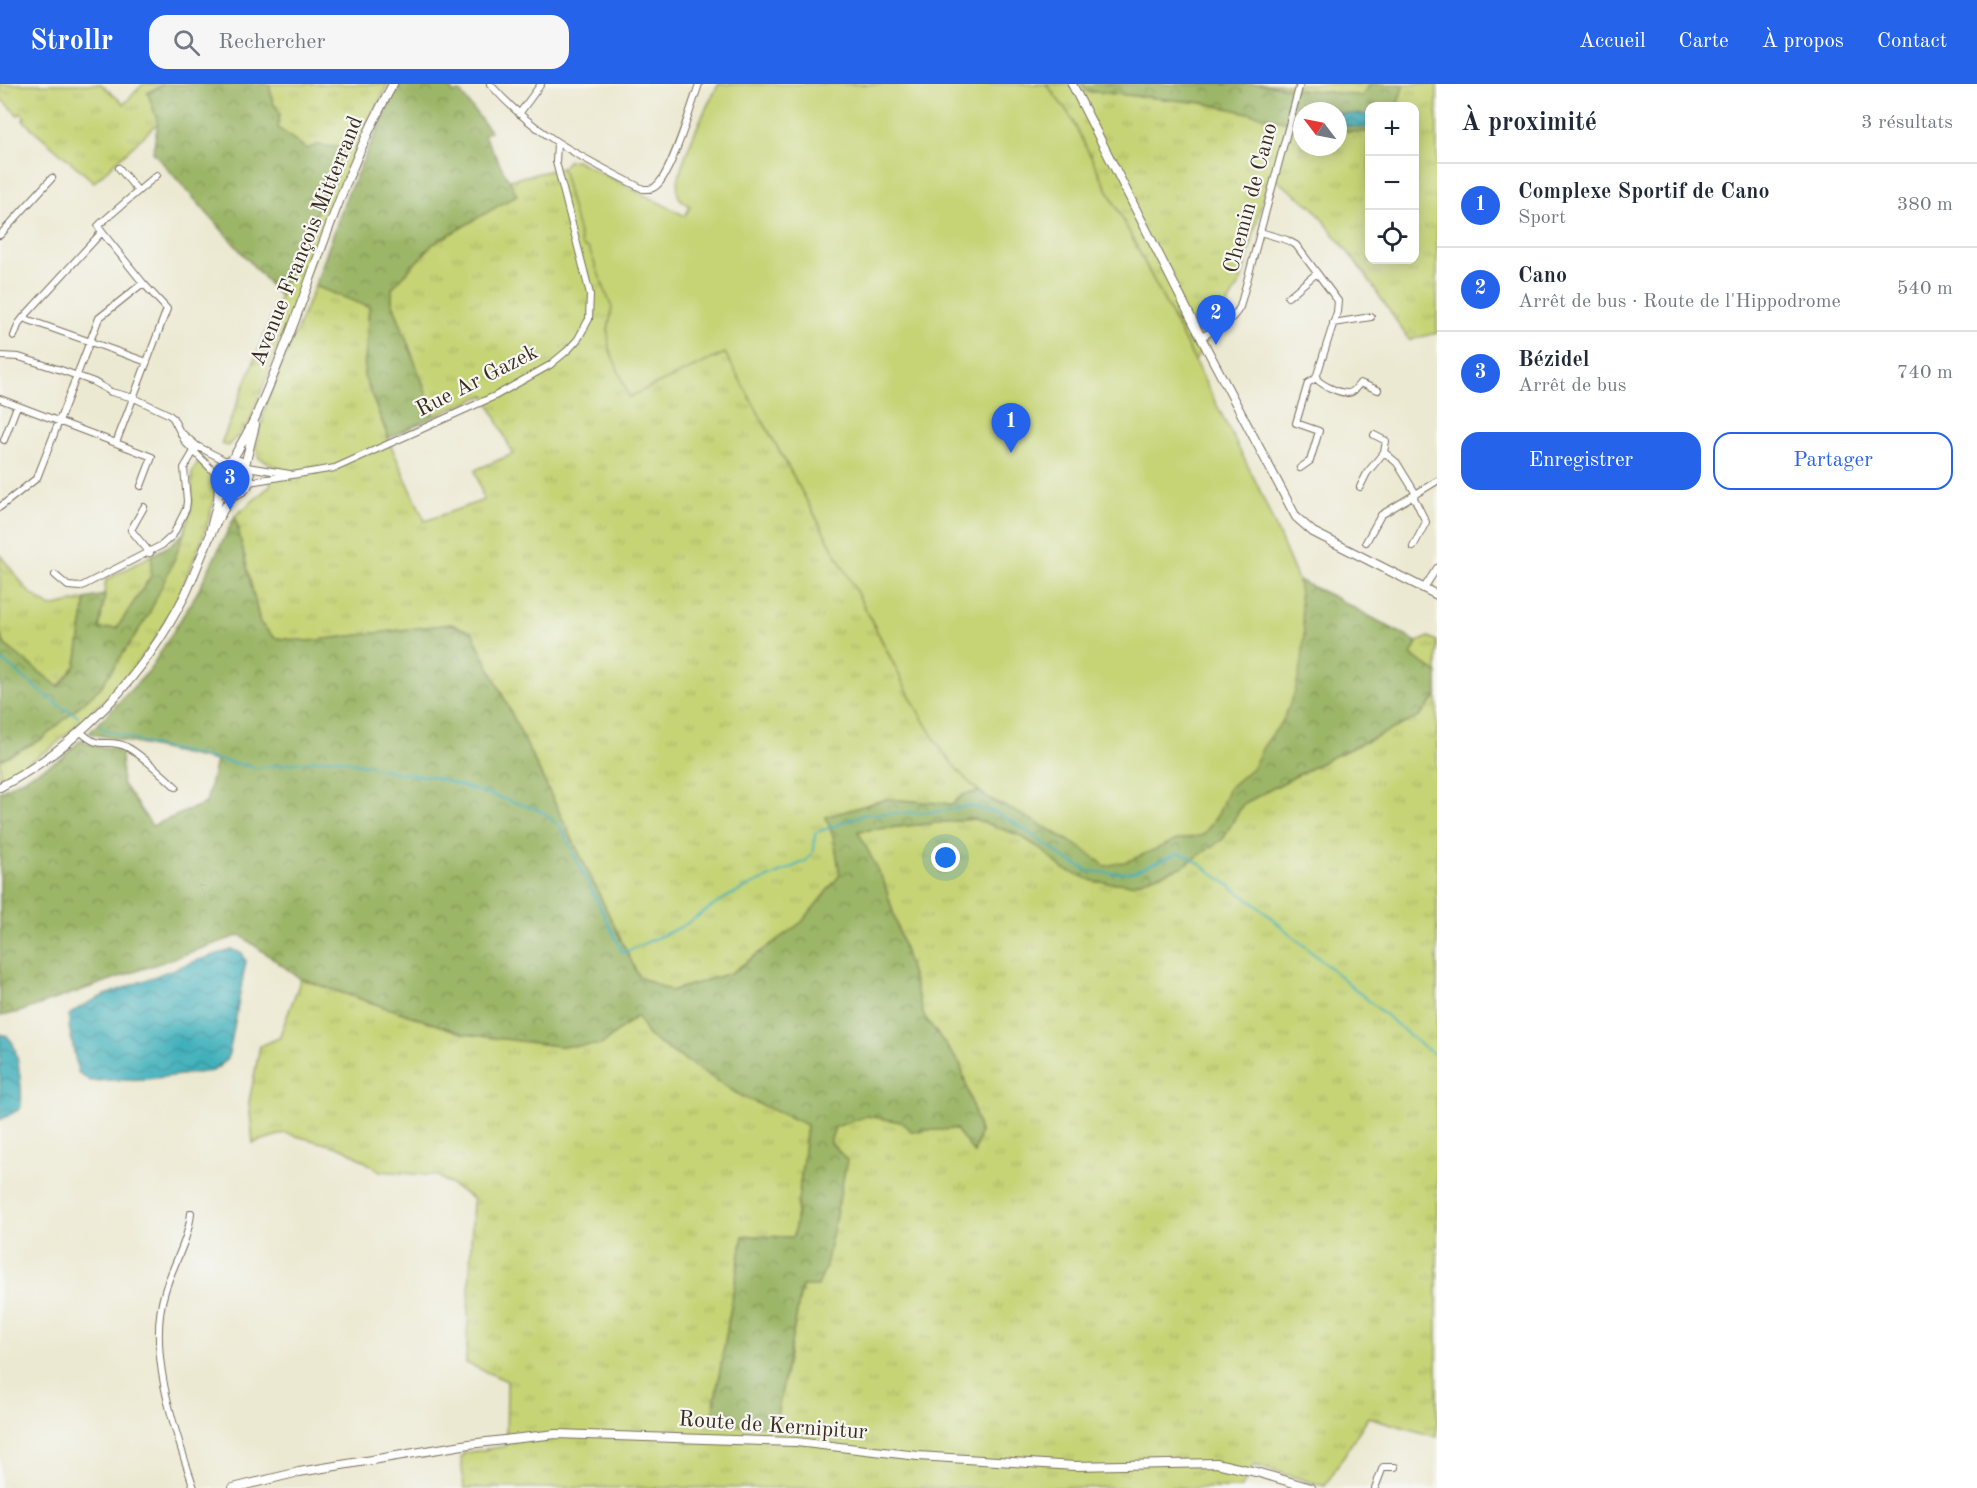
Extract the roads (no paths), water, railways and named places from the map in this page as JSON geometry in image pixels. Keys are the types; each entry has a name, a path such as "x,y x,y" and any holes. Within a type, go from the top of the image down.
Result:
{"main road":[{"name":"Avenue François Mitterrand","path":"246,466 258,412 367,135 393,84"},
{"path":"1072,84 1292,511 1302,524 1313,532 1437,595"},
{"name":"Avenue François Mitterrand","path":"229,461 258,412"},
{"path":"210,536 218,501 219,486 216,474 222,464 229,461 246,466 249,472 249,482 244,489 236,493 228,493 219,486"},
{"path":"0,788 32,769 80,731 116,696 157,642 178,607 197,570 210,536 223,511 236,493"},
{"name":"Route de Kernipitur","path":"233,1488 299,1472 447,1447 556,1434 796,1442 918,1456 1075,1466 1216,1463 1311,1488"}],"street":[{"path":"490,84 535,128 557,143 643,189 654,188 662,180 699,84"},
{"path":"519,114 541,84"},
{"name":"Chemin de Cano","path":"1201,337 1224,325 1236,314 1242,302 1300,84"},
{"name":"Rue Ar Gazek","path":"249,482 335,468 495,396 550,365 578,339 589,319 591,294 556,162 557,143"},
{"path":"119,168 138,191"},
{"path":"116,443 167,309 143,283 98,226 157,175"},
{"path":"0,235 52,178"},
{"path":"14,336 23,318 102,232"},
{"path":"1260,232 1292,242 1338,301 1316,378 1308,383 1296,423 1319,431 1310,461 1300,468"},
{"path":"1288,297 1317,273"},
{"path":"0,507 37,478 99,318 143,283"},
{"path":"1333,323 1371,317"},
{"path":"23,318 147,362"},
{"path":"0,356 19,357 94,382 111,392 134,398 168,414 185,442 196,449 229,461"},
{"path":"1316,378 1321,385 1347,393 1360,384 1378,390"},
{"path":"0,399 152,457 141,486"},
{"path":"4,440 17,406"},
{"path":"1360,487 1367,473 1384,452 1386,441 1374,435"},
{"path":"196,449 216,474"},
{"path":"55,575 68,586 80,587 162,545 173,535 183,516 187,501 184,468 196,449"},
{"path":"1384,452 1396,463 1426,522 1413,547"},
{"name":"Rue Ar Gazek","path":"246,466 296,474"},
{"path":"1366,542 1381,515 1437,481"},
{"path":"144,507 132,533 150,553"},
{"path":"1424,588 1437,568"},
{"path":"80,731 96,744 114,743 134,751 176,787"},
{"path":"191,1213 189,1231 164,1292 160,1326 160,1363 166,1397 194,1488"},
{"path":"1375,1488 1383,1467 1395,1467"}],"water":[{"path":"1347,114 1365,115 1365,128 1347,126"},
{"path":"232,950 242,953 246,961 229,1053 220,1066 213,1071 147,1079 90,1081 78,1072 69,1015 86,1004 113,992 186,964"},
{"path":"0,1034 8,1037 14,1047 21,1086 21,1103 20,1109 0,1120"}],"waterway":[{"path":"0,659 61,707 78,716"},
{"path":"99,726 151,745 256,768 334,758 399,773 433,777 533,808 544,813 560,826 623,953 683,926 725,898 806,861 814,851 815,833 866,814 935,812 970,806 997,813 1088,871 1133,872 1179,853 1190,857 1255,904 1422,1046 1437,1056"}],"place":[{"name":"Cano","path":"1216,345"},
{"name":"Complexe Sportif de Cano","path":"1011,453"},
{"name":"Bézidel","path":"230,510"}]}
